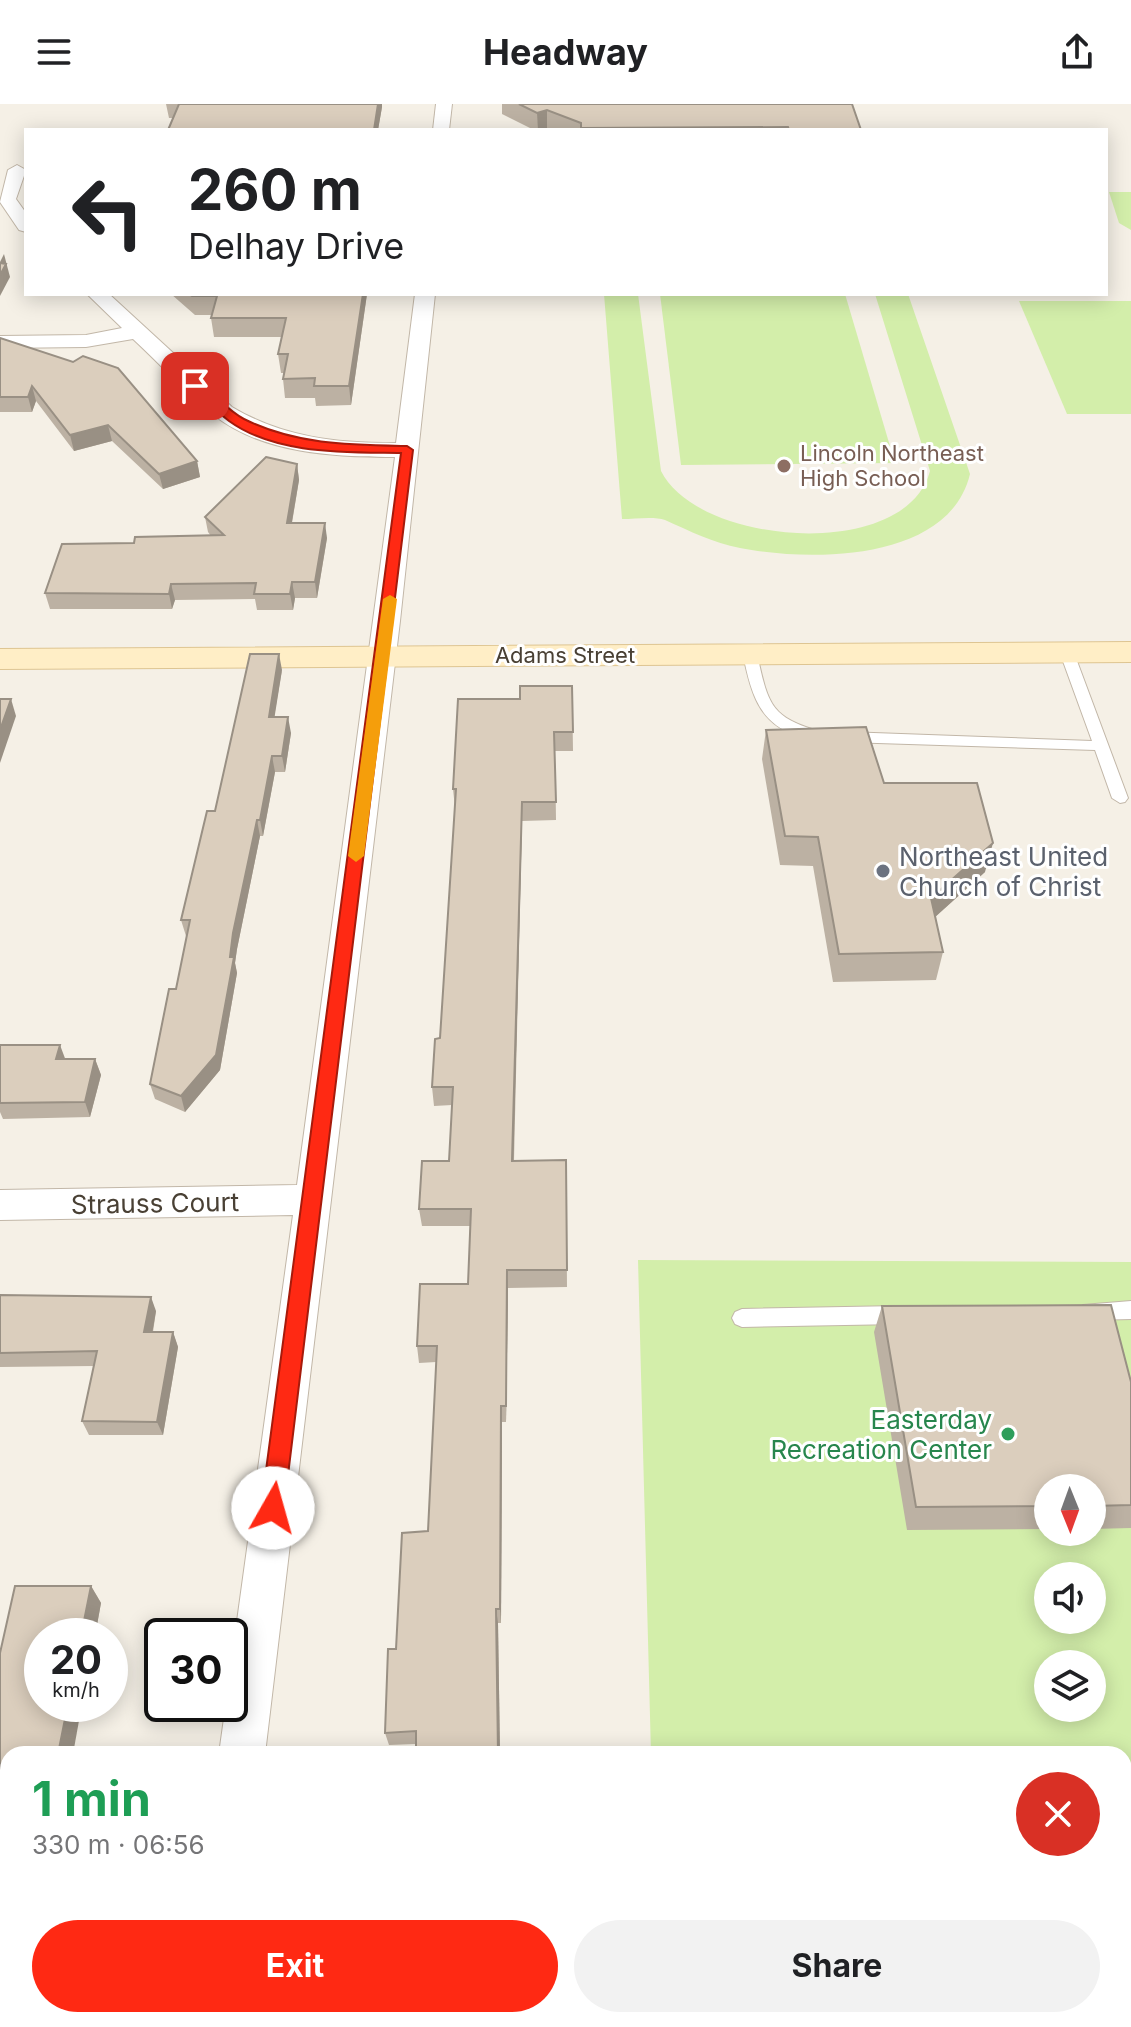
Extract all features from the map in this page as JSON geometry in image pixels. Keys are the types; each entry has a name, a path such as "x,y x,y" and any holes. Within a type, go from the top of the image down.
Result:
{"main road":[{"name":"Adams Street","path":"0,659 1131,652"}],"street":[{"path":"441,128 444,104"},
{"path":"14,170 7,199 24,223"},
{"path":"99,296 224,412 262,433 334,448 407,450"},
{"path":"243,1746 425,296"},
{"path":"0,342 86,341 137,332"},
{"name":"Strauss Court","path":"0,1205 311,1200"}],"lane":[{"path":"1067,653 1120,798"},
{"path":"750,654 762,703 770,716 802,733 1102,746"},
{"path":"1070,1311 1131,1310"},
{"path":"742,1318 918,1314"}],"green space":[{"path":"1109,192 1131,192 1131,230 1119,223"},
{"path":"604,296 638,296 661,471 682,496 715,515 756,528 800,533 844,531 883,520 913,500 930,471 876,296 909,296 970,474 957,503 935,525 907,540 874,549 803,555 740,548 711,540 661,519 622,519"},
{"path":"660,296 846,296 895,463 681,465"},
{"path":"1019,301 1131,301 1131,414 1067,414"},
{"path":"638,1260 1131,1262 1131,1746 651,1746"}],"building":[{"path":"179,104 378,104 374,128 169,128"},
{"path":"519,104 852,104 860,128 581,128 581,123 547,110 537,113"},
{"path":"217,296 363,296 349,386 314,386 315,378 283,379 288,354 278,354 286,318 211,318"},
{"path":"0,338 73,362 83,356 118,368 197,461 159,474 108,425 70,435 32,386 28,397 0,397"},
{"path":"266,457 297,464 287,523 325,523 315,582 292,582 290,594 254,594 256,583 171,584 169,594 45,593 62,544 134,543 135,537 224,535 205,517"},
{"path":"250,654 279,654 269,717 288,717 282,756 272,756 260,820 257,820 233,933 230,957 234,957 216,1055 181,1096 150,1084 169,989 176,989 190,920 181,920 207,811 215,811"},
{"path":"520,686 572,686 573,732 554,732 556,802 522,802 512,1161 566,1160 567,1270 507,1270 506,1406 501,1406 500,1609 496,1609 498,1746 416,1746 416,1731 385,1733 388,1649 396,1649 402,1533 428,1531 437,1346 417,1346 420,1284 468,1284 471,1209 419,1209 422,1161 449,1161 453,1087 432,1087 435,1039 440,1038 456,789 453,789 458,699 520,699"},
{"path":"0,699 11,699 0,730"},
{"name":"Northeast United Church of Christ","path":"866,727 884,783 977,783 993,843 931,898 943,952 839,954 818,837 785,836 766,730"},
{"path":"0,1045 60,1045 56,1059 95,1059 85,1102 0,1103"},
{"path":"0,1295 151,1297 144,1332 173,1332 157,1422 82,1421 97,1351 0,1353"},
{"path":"1111,1305 1131,1382 1131,1505 1106,1506 1106,1474 1034,1474 1034,1506 916,1507 882,1306"},
{"path":"15,1586 91,1586 85,1618 24,1618 24,1722 64,1722 60,1746 0,1746 0,1653"}],"slow traffic":[{"path":"356,856 390,599"}],"place":[{"name":"Lincoln Northeast High School","path":"784,466"},
{"name":"Northeast United Church of Christ","path":"883,871"},
{"name":"Easterday Recreation Center","path":"1008,1434"}],"route":[{"path":"195,386 236,420 275,437 334,448 407,450 273,1508"}]}
